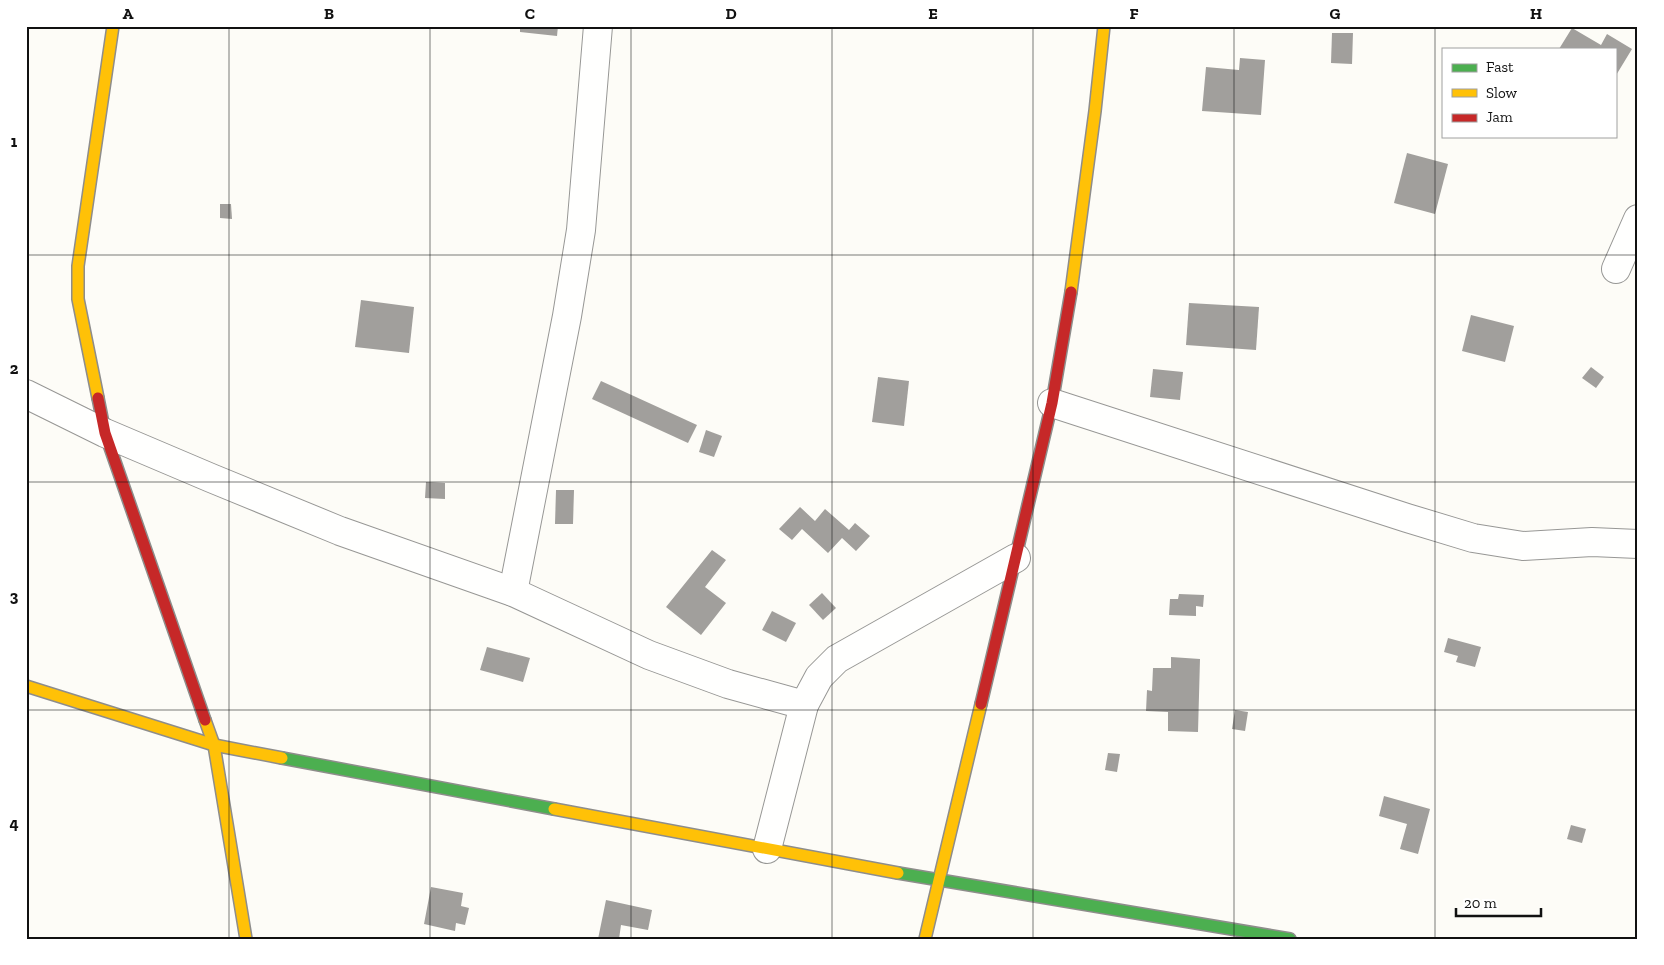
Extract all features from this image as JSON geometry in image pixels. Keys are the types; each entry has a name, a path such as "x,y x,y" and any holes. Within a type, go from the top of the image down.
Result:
{"street":[{"path":"113,26 78,266 78,299 105,433 214,744 246,939"},
{"path":"513,592 567,316 581,230 598,26"},
{"path":"925,939 1052,403 1076,261 1104,26"},
{"path":"1616,268 1638,219"},
{"path":"26,394 105,433 340,531 513,592 649,655 728,684 804,705"},
{"path":"1052,403 1473,538 1523,546 1592,542 1638,544"},
{"path":"767,849 804,705 819,677 838,659 1016,558"},
{"path":"26,686 214,744 939,881 1250,935 1290,939"}],"building":[{"path":"520,26 558,26 557,36 520,32"},
{"path":"1572,28 1601,45 1607,34 1632,49 1616,75 1616,48 1560,48"},
{"path":"1332,33 1353,33 1352,64 1331,63"},
{"path":"1240,58 1265,60 1261,115 1202,111 1206,67 1239,70"},
{"path":"1407,153 1448,164 1435,214 1394,203"},
{"path":"220,204 231,204 232,219 220,218"},
{"path":"361,300 414,307 409,353 355,347"},
{"path":"1189,303 1259,307 1256,350 1186,345"},
{"path":"1471,315 1514,326 1505,362 1462,351"},
{"path":"1591,367 1604,377 1596,388 1582,378"},
{"path":"1153,369 1183,372 1180,400 1150,397"},
{"path":"878,377 909,381 904,426 872,422"},
{"path":"601,381 697,425 688,443 592,399"},
{"path":"706,430 722,436 714,457 699,452"},
{"path":"426,482 445,483 445,499 425,498"},
{"path":"556,490 574,490 573,524 555,524"},
{"path":"800,507 815,521 825,509 849,530 855,523 870,536 856,551 842,538 828,553 802,529 792,540 779,529"},
{"path":"712,550 726,560 705,587 726,603 701,635 666,607"},
{"path":"822,593 836,608 823,620 809,605"},
{"path":"1179,594 1204,595 1203,607 1196,606 1196,616 1169,615 1170,599 1178,599"},
{"path":"772,611 796,623 786,642 762,630"},
{"path":"1448,638 1481,647 1475,667 1456,662 1458,656 1444,652"},
{"path":"487,647 530,658 523,682 480,670"},
{"path":"1171,657 1200,659 1198,732 1168,731 1168,712 1146,711 1147,690 1152,691 1153,668 1171,668"},
{"path":"1235,710 1248,712 1245,731 1232,729"},
{"path":"1108,753 1120,754 1117,772 1105,770"},
{"path":"1384,796 1430,809 1418,854 1400,849 1407,824 1379,816"},
{"path":"1571,825 1586,829 1582,843 1567,839"},
{"path":"431,887 463,893 461,906 469,908 465,925 456,923 455,931 424,924"},
{"path":"606,900 652,910 648,930 621,925 619,939 598,939"}],"traffic: fast":[{"path":"282,758 554,809"},
{"path":"898,873 1290,939"}],"traffic: slow":[{"path":"98,398 78,299 78,266 113,26"},
{"path":"1071,292 1095,111 1104,26"},
{"path":"26,686 214,745 282,758"},
{"path":"925,939 981,704"},
{"path":"205,720 214,745 246,939"},
{"path":"554,809 898,873"}],"traffic: jam":[{"path":"981,704 1052,403 1071,292"},
{"path":"98,398 105,433 205,720"}]}
